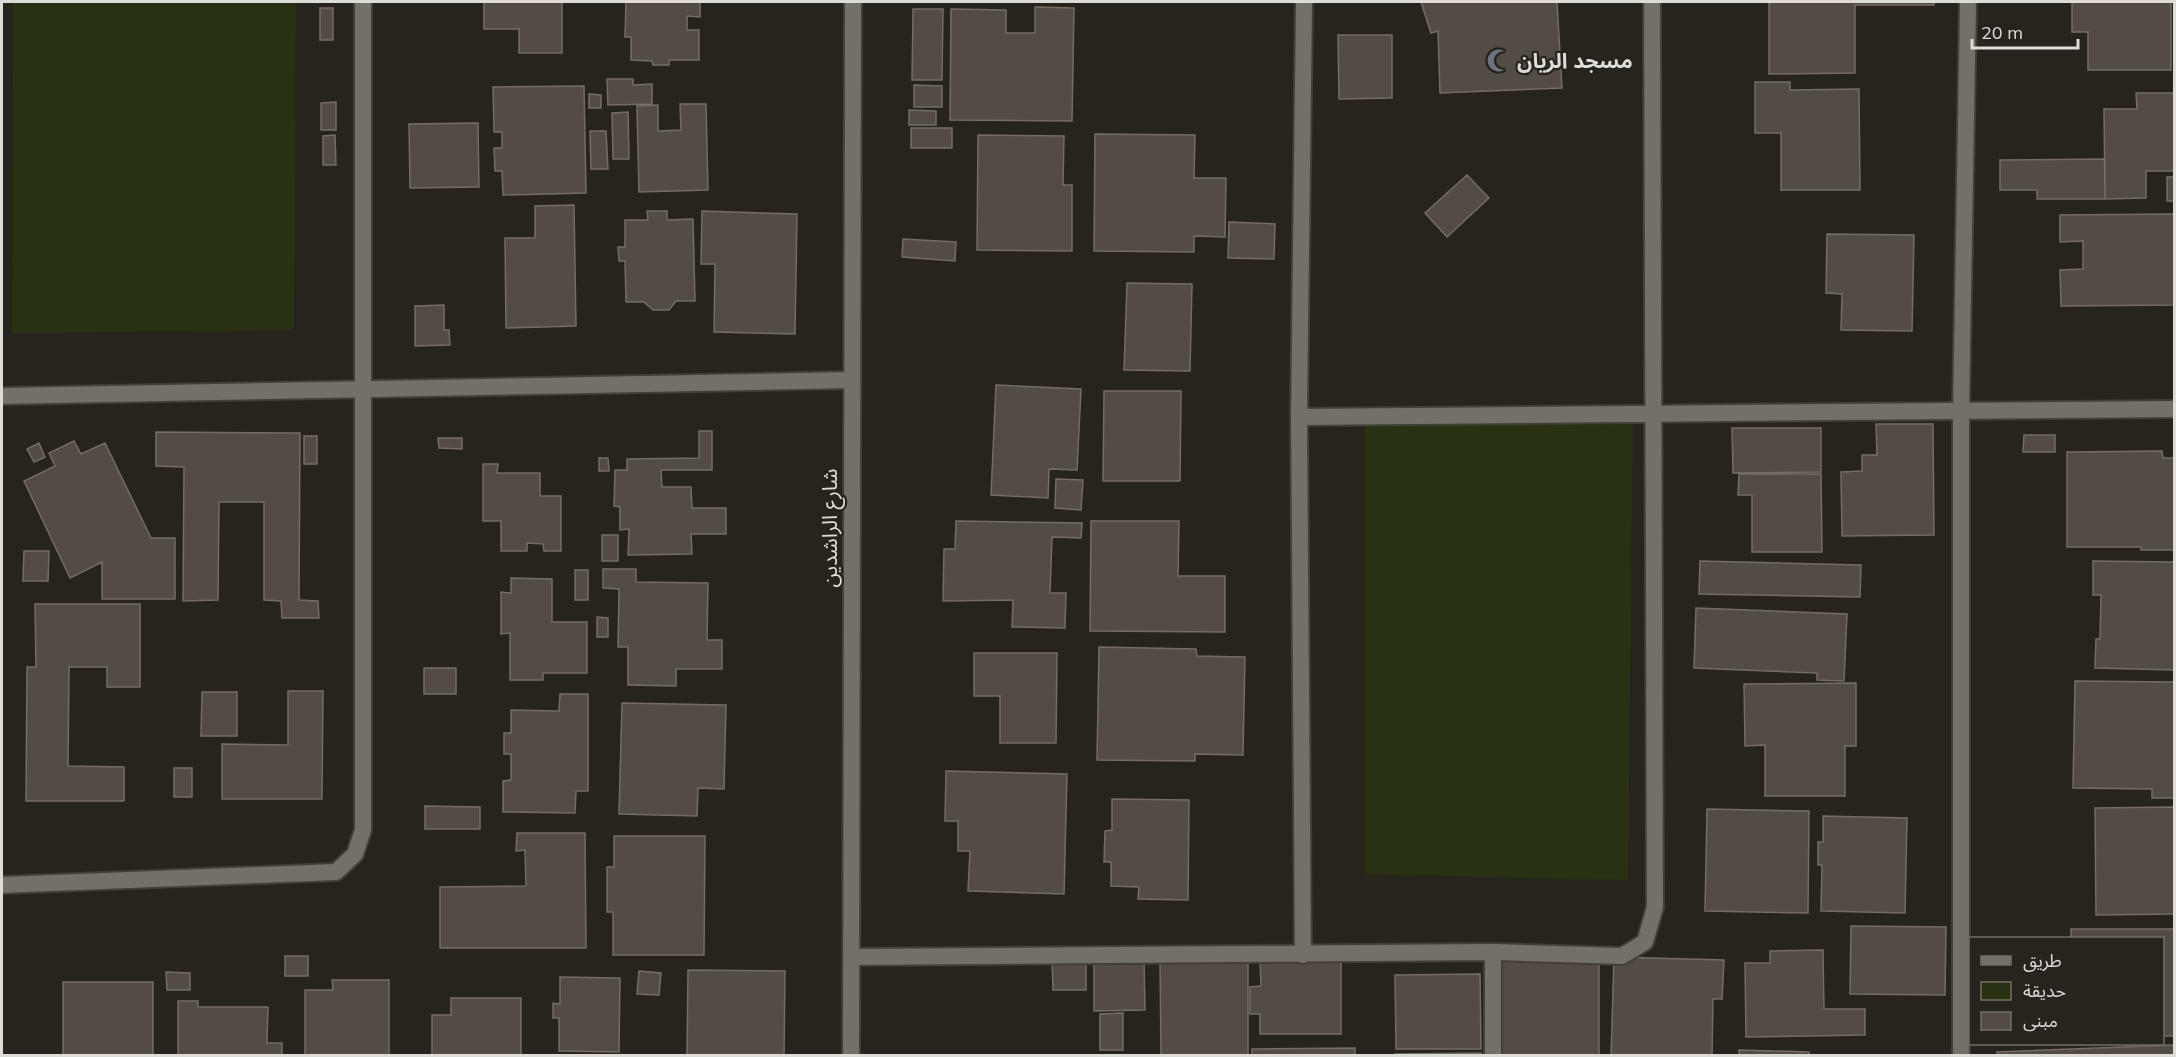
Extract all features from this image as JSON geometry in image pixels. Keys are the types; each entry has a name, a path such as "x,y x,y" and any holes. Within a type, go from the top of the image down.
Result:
{"street":[{"path":"2,885 336,872 355,854 363,830 363,2"},
{"name":"شارع الراشدين","path":"851,1056 853,2"},
{"path":"1303,955 1299,417 1304,2"},
{"path":"851,957 1493,952 1622,956 1646,942 1655,907 1652,2"},
{"path":"1961,1056 1961,410 1968,2"},
{"path":"2,396 852,380"},
{"path":"1299,417 2175,409"},
{"path":"1493,952 1493,1056"}],"green space":[{"path":"13,2 296,2 294,330 12,333"},
{"path":"1365,409 1633,409 1628,880 1365,874"}],"building":[{"path":"484,2 562,2 562,53 519,53 519,29 484,29"},
{"path":"626,2 700,2 700,17 687,16 687,30 699,30 699,60 669,60 669,65 653,65 652,61 631,60 631,37 625,37"},
{"name":"مسجد الريان","path":"1421,2 1557,2 1562,88 1440,93 1438,31 1431,33"},
{"path":"1769,2 1934,2 1934,5 1855,5 1855,73 1769,74"},
{"path":"2072,2 2171,2 2171,70 2088,70 2088,32 2072,32"},
{"path":"1035,7 1074,8 1072,121 950,120 951,9 1006,10 1006,33 1035,33"},
{"path":"320,8 333,8 333,40 320,40"},
{"path":"913,9 943,9 942,80 912,80"},
{"path":"1338,35 1392,35 1392,98 1339,99"},
{"path":"607,79 633,79 633,85 652,84 652,104 608,105"},
{"path":"1755,82 1790,82 1790,90 1859,89 1860,190 1781,190 1781,133 1755,133"},
{"path":"914,85 942,86 942,107 914,107"},
{"path":"584,86 586,193 503,195 502,171 495,171 494,148 502,148 502,132 494,132 493,87"},
{"path":"2136,93 2174,93 2174,171 2146,171 2146,198 2105,199 2104,109 2137,109"},
{"path":"589,94 601,95 601,108 589,108"},
{"path":"336,102 336,130 321,130 321,103"},
{"path":"680,104 706,104 708,190 639,192 637,106 658,105 658,131 681,130"},
{"path":"909,110 936,111 936,125 909,125"},
{"path":"628,112 629,159 613,159 612,113"},
{"path":"478,123 479,187 410,188 409,124"},
{"path":"911,128 952,128 952,148 911,148"},
{"path":"590,131 606,131 608,169 591,169"},
{"path":"1095,134 1195,135 1194,178 1226,178 1225,237 1194,236 1194,252 1094,251"},
{"path":"335,135 336,165 323,165 323,136"},
{"path":"978,135 1064,136 1063,185 1072,185 1072,251 977,250"},
{"path":"2105,159 2105,199 2037,199 2037,190 2000,190 2000,160"},
{"path":"1467,175 1489,198 1447,237 1425,213"},
{"path":"2167,177 2174,177 2174,201 2167,201"},
{"path":"574,205 576,326 506,328 505,238 535,238 535,206"},
{"path":"647,211 667,211 667,220 693,219 695,301 676,301 669,310 653,310 644,302 626,302 625,261 619,261 618,247 625,247 625,220 648,220"},
{"path":"702,211 797,214 795,334 714,332 715,264 701,264"},
{"path":"2174,214 2174,305 2061,306 2060,270 2083,269 2083,241 2060,242 2060,215"},
{"path":"1229,222 1275,224 1274,259 1228,258"},
{"path":"1827,234 1914,235 1912,331 1841,330 1842,294 1826,293"},
{"path":"903,239 956,242 955,261 902,257"},
{"path":"1127,283 1192,284 1190,371 1124,370"},
{"path":"444,305 444,330 449,330 450,345 415,346 415,306"},
{"path":"996,385 1081,389 1077,470 1049,469 1048,498 991,495"},
{"path":"1104,391 1181,391 1180,481 1103,481"},
{"path":"1876,424 1933,424 1934,535 1842,536 1841,472 1862,471 1862,455 1877,455"},
{"path":"1732,428 1821,428 1821,472 1733,473"},
{"path":"699,431 712,431 712,470 661,470 662,487 691,487 692,508 726,508 726,534 691,534 692,554 628,555 629,529 620,530 620,507 614,506 615,470 627,470 627,459 699,458"},
{"path":"156,432 300,433 299,600 318,601 319,618 282,618 281,601 264,600 264,502 219,502 218,600 183,601 184,467 156,466"},
{"path":"2024,435 2055,435 2055,452 2023,452"},
{"path":"304,436 317,436 317,464 304,464"},
{"path":"438,438 462,438 462,449 439,448"},
{"path":"74,441 81,454 105,443 151,538 175,538 175,599 102,599 102,562 70,578 24,481 55,466 49,453"},
{"path":"39,443 45,457 34,462 27,449"},
{"path":"2162,451 2163,458 2174,458 2174,550 2141,550 2141,547 2067,547 2067,452"},
{"path":"599,458 608,458 609,471 599,471"},
{"path":"483,464 498,464 497,473 540,473 540,496 561,496 561,551 544,551 543,544 527,543 527,551 501,551 501,521 483,521"},
{"path":"1739,474 1821,474 1822,552 1752,552 1752,495 1738,495"},
{"path":"1056,479 1083,480 1081,510 1055,508"},
{"path":"956,521 1082,523 1081,538 1052,537 1050,593 1066,593 1065,628 1012,627 1013,600 943,601 944,549 955,549"},
{"path":"1091,521 1179,521 1178,576 1225,576 1225,632 1090,631"},
{"path":"602,535 618,535 618,561 602,561"},
{"path":"24,551 49,551 48,581 23,581"},
{"path":"1700,561 1861,565 1860,597 1699,594"},
{"path":"2093,561 2174,562 2174,670 2095,668 2096,639 2100,639 2101,595 2093,595"},
{"path":"603,569 636,569 636,582 708,583 707,640 722,640 722,669 676,669 676,686 628,685 628,647 618,647 619,589 603,588"},
{"path":"575,570 588,570 588,600 575,600"},
{"path":"511,578 552,579 552,622 587,622 587,673 543,673 543,680 510,680 510,633 501,634 501,592 511,593"},
{"path":"35,604 140,604 140,687 107,687 107,667 69,667 68,766 124,767 124,801 26,801 27,667 36,667"},
{"path":"1696,608 1847,614 1844,681 1817,680 1817,673 1694,668"},
{"path":"597,617 608,618 608,637 597,637"},
{"path":"1099,647 1196,649 1197,656 1245,657 1243,755 1195,754 1195,761 1097,760"},
{"path":"974,653 1057,653 1056,743 1000,743 1000,696 974,696"},
{"path":"424,668 456,668 456,694 424,694"},
{"path":"2075,681 2174,682 2174,798 2152,798 2152,789 2073,788"},
{"path":"1856,683 1856,746 1845,746 1845,796 1765,796 1765,745 1745,746 1744,684"},
{"path":"288,691 323,691 322,799 222,799 222,744 288,745"},
{"path":"202,692 237,692 237,736 201,736"},
{"path":"560,694 588,694 588,791 576,791 575,813 503,812 503,781 511,780 511,754 504,754 504,733 511,733 511,710 559,711"},
{"path":"622,703 726,705 724,789 698,788 697,816 619,814"},
{"path":"174,768 192,768 192,797 174,797"},
{"path":"946,771 1067,774 1064,894 968,891 970,851 958,851 958,821 945,821"},
{"path":"1112,799 1189,800 1188,900 1138,899 1139,887 1111,886 1111,862 1104,862 1105,831 1112,830"},
{"path":"425,806 480,807 480,829 425,829"},
{"path":"2174,807 2174,914 2096,915 2095,808"},
{"path":"1707,809 1809,811 1808,913 1705,911"},
{"path":"1823,816 1907,818 1905,913 1821,911 1822,865 1818,865 1818,842 1823,842"},
{"path":"517,833 585,833 586,948 440,948 440,887 526,886 525,850 516,851"},
{"path":"614,836 705,836 704,955 613,955 613,912 607,912 607,867 614,867"},
{"path":"1851,926 1946,927 1945,995 1850,994"},
{"path":"2071,929 2174,929 2174,1036 2164,1036 2164,937 2071,937"},
{"path":"1823,950 1824,1009 1865,1009 1865,1035 1746,1037 1745,963 1770,963 1770,951"},
{"path":"285,956 308,956 308,976 285,976"},
{"path":"1614,957 1724,960 1722,999 1713,999 1712,1056 1611,1056"},
{"path":"1248,958 1248,1056 1161,1056 1160,959"},
{"path":"1260,958 1341,958 1341,1034 1260,1034 1260,1014 1250,1014 1250,987 1261,986"},
{"path":"1052,959 1086,959 1086,990 1053,990"},
{"path":"1498,959 1599,959 1599,1056 1499,1056"},
{"path":"1094,960 1144,960 1145,1010 1094,1011"},
{"path":"688,970 785,971 784,1056 687,1056"},
{"path":"639,971 661,973 659,995 637,994"},
{"path":"166,972 190,973 190,990 167,990"},
{"path":"1480,974 1481,1049 1396,1049 1395,975"},
{"path":"560,977 620,978 619,1052 559,1051 559,1018 553,1018 553,1003 560,1004"},
{"path":"332,980 389,980 389,1056 305,1056 305,990 333,990"},
{"path":"63,982 153,982 153,1056 63,1056"},
{"path":"451,998 521,998 521,1056 432,1056 432,1015 451,1015"},
{"path":"178,1001 198,1001 198,1007 268,1007 267,1043 282,1043 282,1056 178,1056"},
{"path":"1123,1013 1123,1050 1100,1050 1100,1014"},
{"path":"2174,1045 2174,1056 1998,1056 1997,1052"},
{"path":"1355,1048 1355,1056 1252,1056 1252,1049"},
{"path":"1739,1050 1809,1052 1809,1056 1739,1056"},
{"path":"1481,1053 1481,1056 1395,1056 1395,1054"}],"place":[{"name":"مسجد الريان","path":"1499,60"}]}
